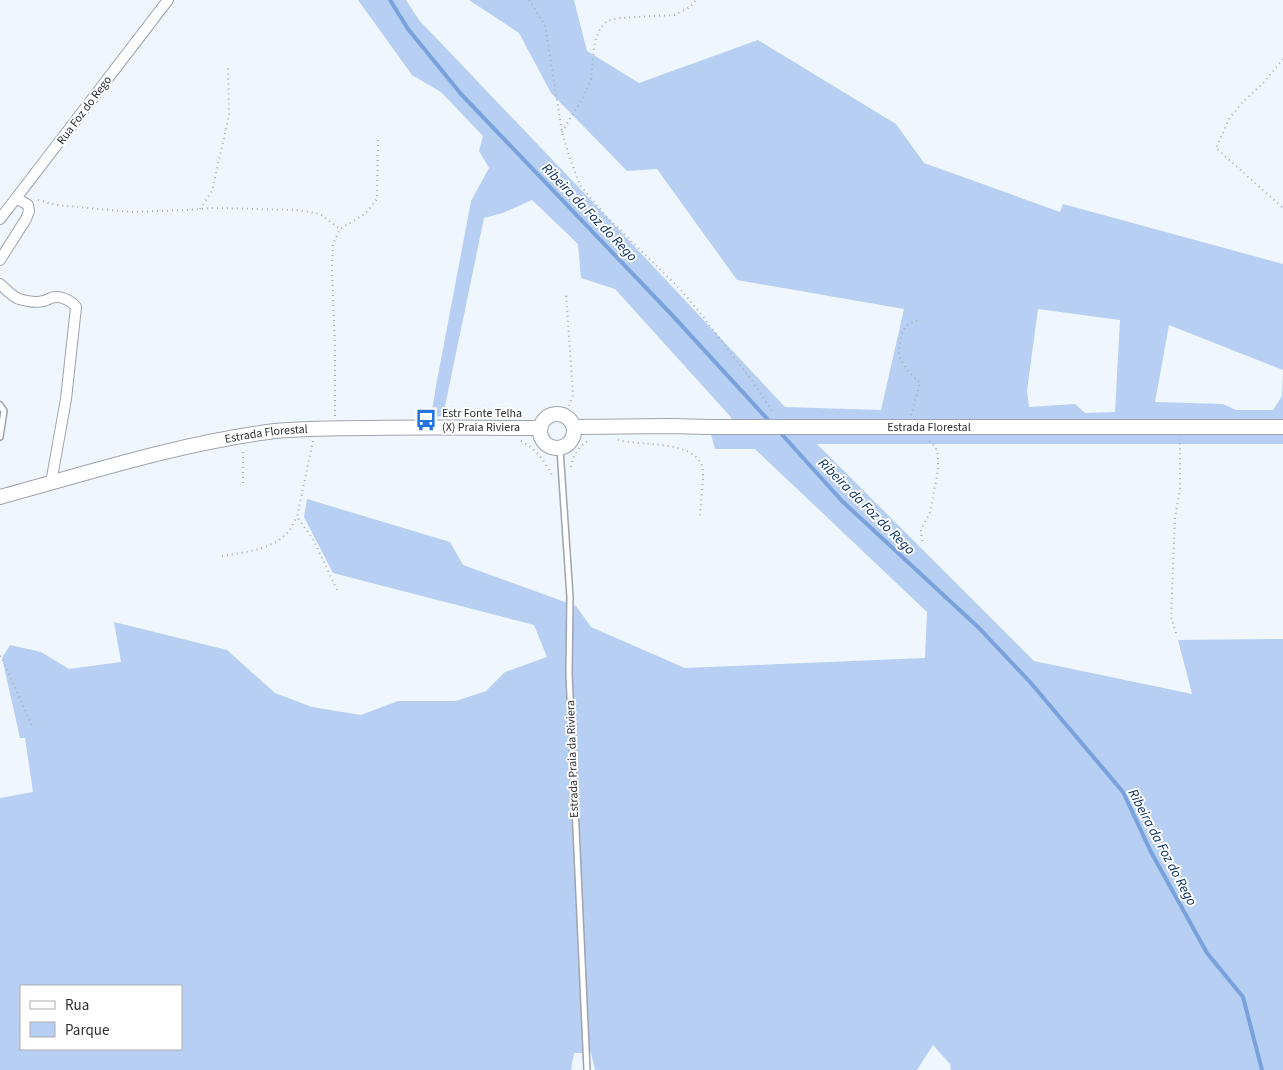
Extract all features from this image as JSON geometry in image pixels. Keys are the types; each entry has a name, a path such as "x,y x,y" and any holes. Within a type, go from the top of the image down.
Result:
{"main road":[{"path":"554,414 565,415 571,420 574,427 572,441 560,449 544,444 540,437 540,428 544,419 554,414"},
{"name":"Estrada Florestal","path":"574,427 1283,427"},
{"name":"Estrada Florestal","path":"0,497 172,450 212,441 276,431 335,428 540,428"}],"street":[{"name":"Rua Foz do Rego","path":"0,220 168,0"},
{"path":"0,260 29,211 28,205 17,197"},
{"path":"0,284 17,298 43,302 53,297 73,302 76,307 66,399 51,483"}],"lane":[{"path":"0,405 4,411 0,437"},
{"name":"Estrada Praia da Riviera","path":"560,449 570,596 569,674 587,1070"}],"path":[{"path":"529,0 545,24 562,132 580,185 606,216 682,292 789,427"},
{"path":"562,132 584,96 591,79 594,40 607,21 618,18 675,15 690,7 696,0"},
{"path":"1283,59 1264,82 1241,104 1230,119 1216,148 1283,208"},
{"path":"200,209 212,192 229,115 228,68"},
{"path":"335,428 333,244 340,229 365,214 377,199 378,139"},
{"path":"17,197 56,205 130,212 212,208 298,210 320,214 340,229"},
{"path":"565,415 573,395 566,293"},
{"path":"1176,427 1180,446 1180,490 1174,523 1171,617 1176,633"},
{"path":"222,556 257,550 275,542 289,531 297,517 316,429"},
{"path":"243,436 243,483"},
{"path":"514,439 536,451 553,477"},
{"path":"613,439 674,447 688,452 697,458 703,468 700,516"},
{"path":"297,517 314,541 338,592"},
{"path":"0,656 34,728"}],"green space":[{"path":"358,0 406,0 419,20 785,407 881,410 904,309 737,280 657,169 627,171 551,93 519,33 469,0 574,0 587,51 639,83 758,40 896,124 924,163 1060,212 1063,204 1283,264 1283,370 1283,444 817,444 1034,661 1192,694 1178,640 1283,639 1283,1070 951,1070 950,1064 933,1045 917,1070 595,1070 591,1053 574,1053 571,1070 0,1070 0,798 33,792 25,738 20,738 2,658 10,645 41,652 69,669 121,662 114,622 227,650 275,693 312,707 361,715 398,701 456,701 486,691 505,672 547,657 534,625 333,573 304,517 307,499 450,542 463,565 576,606 591,627 685,668 925,658 927,612 755,449 715,449 709,427 737,426 729,415 615,289 581,278 578,244 532,200 503,213 484,218 443,416 431,417 471,201 489,168 479,151 483,136 441,92 412,75","holes":["1038,309 1120,320 1115,412 1085,413 1075,404 1029,407 1027,391","1169,325 1283,370 1282,396 1273,410 1236,410 1223,404 1155,402"]}],"waterway":[{"name":"Ribeira da Foz do Rego","path":"390,0 408,29 461,94 672,315 771,423"},
{"name":"Ribeira da Foz do Rego","path":"778,430 842,501 979,628 1030,682 1123,792 1151,852 1207,953 1243,997 1262,1070"}],"place":[{"name":"Estr Fonte Telha (X) Praia Riviera","path":"426,420"}]}
